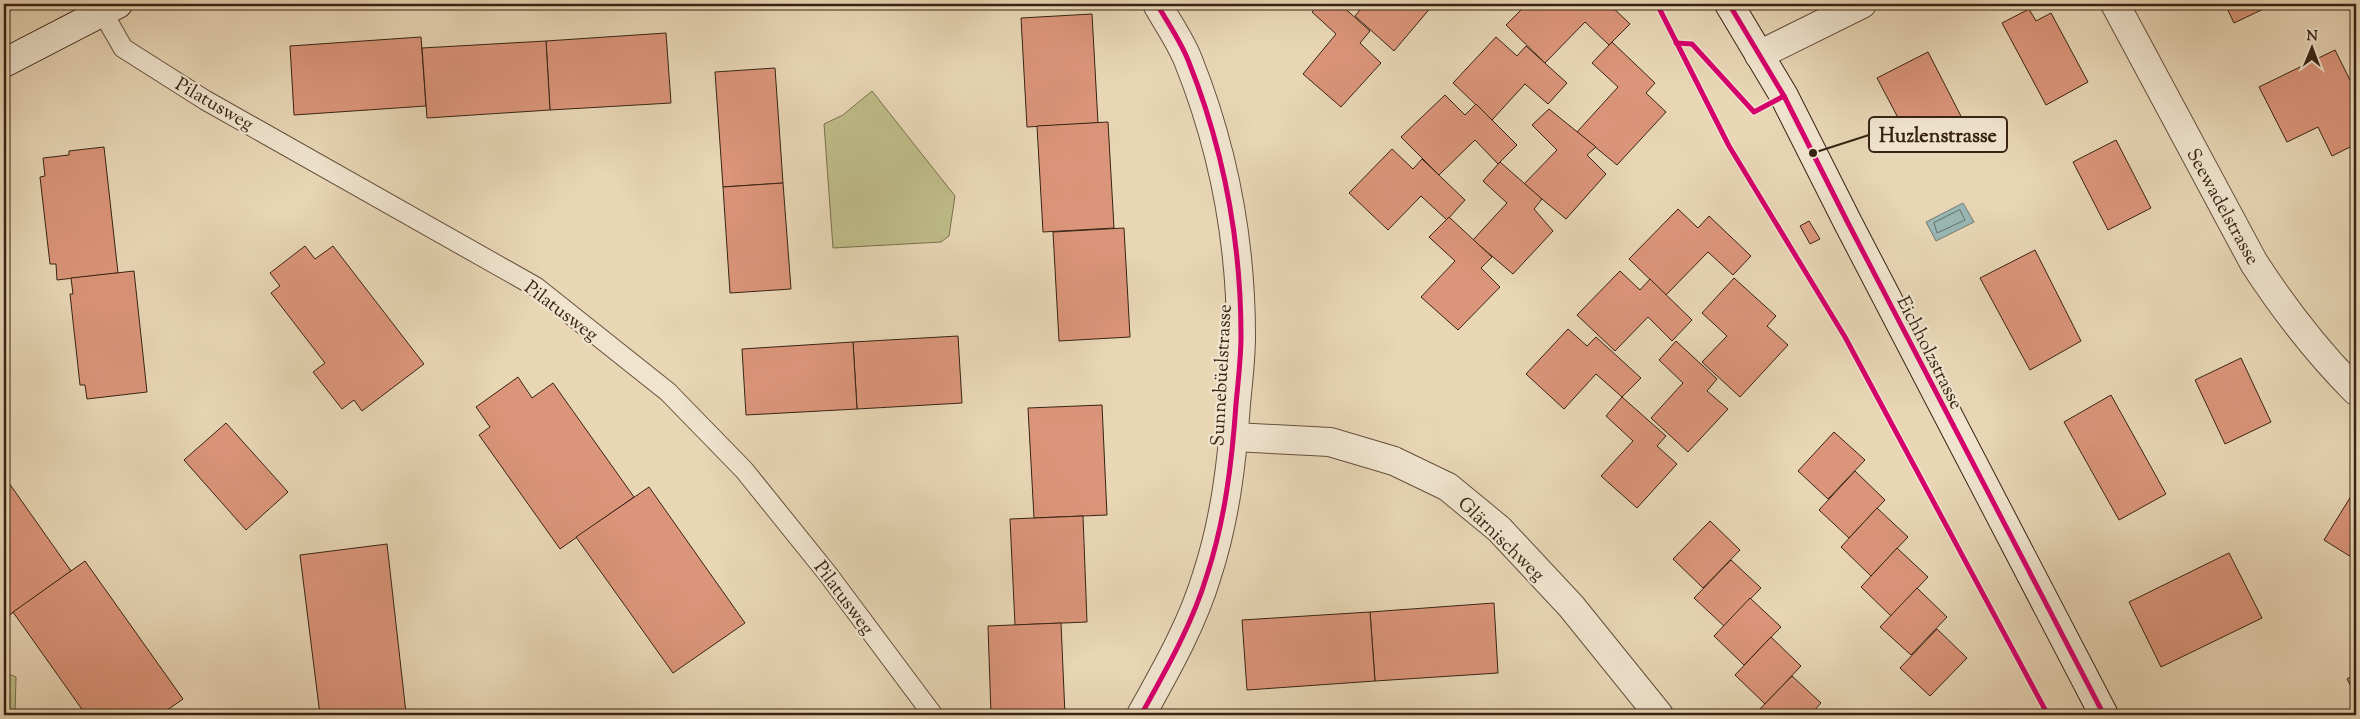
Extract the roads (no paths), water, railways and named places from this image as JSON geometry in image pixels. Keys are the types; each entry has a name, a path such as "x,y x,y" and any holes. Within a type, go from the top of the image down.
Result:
{"street":[{"name":"Sunnebüelstrasse","path":"1141,715 1176,652 1207,576 1226,496 1234,437 1241,337 1236,251 1226,183 1211,126 1187,58 1157,4"},
{"name":"Eichholzstrasse","path":"1729,4 1758,56 1784,96 1852,231 2104,715"},
{"path":"1758,56 1862,4"},
{"name":"Seewadelstrasse","path":"2115,4 2254,263 2277,299 2323,357 2356,391"},
{"path":"4,63 111,8"},
{"name":"Glärnischweg","path":"1234,437 1330,442 1394,461 1448,487 1499,529 1571,606 1658,715"}],"lane":[{"name":"Pilatusweg","path":"111,8 123,48 205,100 536,287 668,392 744,470 827,573 933,715"}],"water":[{"path":"1963,203 1974,222 1936,241 1926,222"}],"place":[{"name":"Huzlenstrasse","path":"1813,153"}]}
